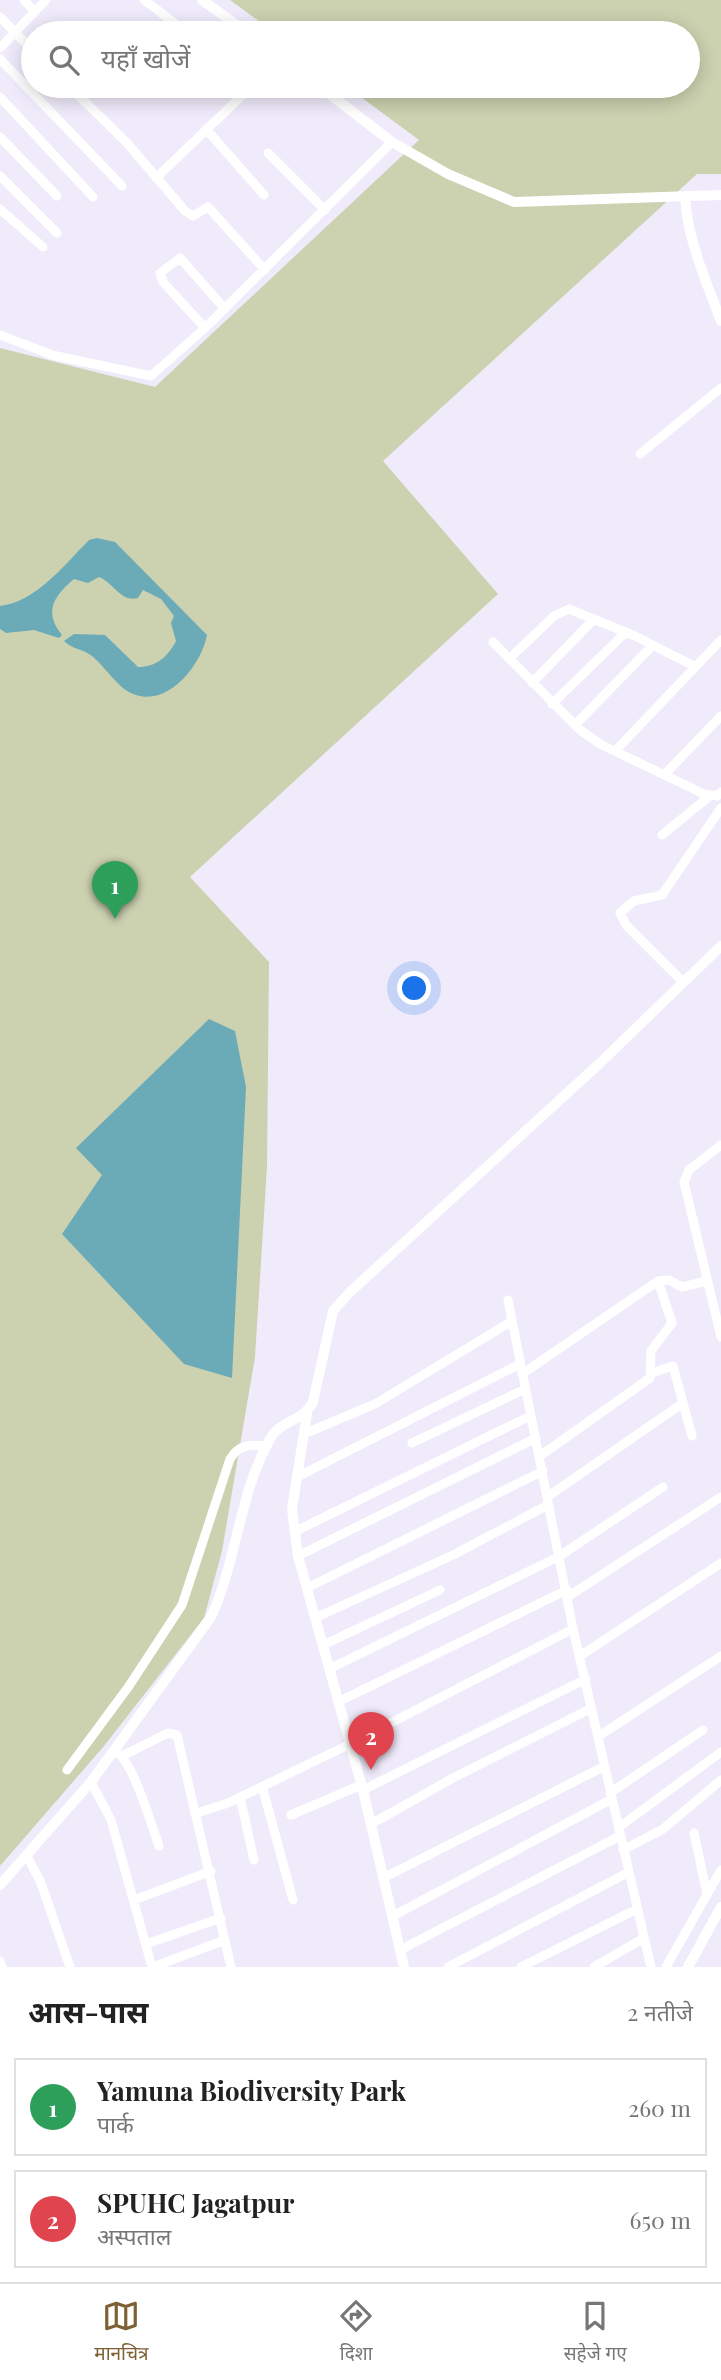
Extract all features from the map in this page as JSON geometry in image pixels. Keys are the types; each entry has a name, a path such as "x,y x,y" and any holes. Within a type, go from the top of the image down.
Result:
{"street":[{"path":"24,0 33,10"},
{"path":"24,21 46,0"},
{"path":"144,0 172,21"},
{"path":"202,0 231,21"},
{"path":"0,17 21,39"},
{"path":"0,48 21,24"},
{"path":"0,59 21,81"},
{"path":"0,97 93,197"},
{"path":"37,98 122,186"},
{"path":"81,98 128,144 190,215 208,207 265,270"},
{"path":"156,178 239,98"},
{"path":"335,98 392,142 448,174 514,202 721,195"},
{"path":"206,129 264,195"},
{"path":"0,137 57,196"},
{"path":"0,335 52,355 151,376 225,309 392,142"},
{"path":"268,153 325,210"},
{"path":"0,176 57,233"},
{"path":"685,196 686,217 694,246 721,321"},
{"path":"0,209 43,247"},
{"path":"205,328 163,282 160,273 180,258 225,309"},
{"path":"640,454 721,388"},
{"path":"509,659 563,609 626,632 694,666"},
{"path":"532,683 594,619"},
{"path":"552,704 626,632"},
{"path":"616,750 721,640"},
{"path":"493,642 552,704 600,744 719,799"},
{"path":"575,725 653,645"},
{"path":"665,774 721,716"},
{"path":"662,835 719,799"},
{"path":"683,982 626,925 620,913 634,901 662,895 719,799"},
{"path":"404,1967 362,1787 348,1745 298,1556 292,1509 307,1414 313,1402 333,1311 721,947"},
{"path":"721,1145 689,1170 684,1182 721,1337"},
{"path":"299,1476 521,1369 658,1281 668,1280 682,1287 707,1282"},
{"path":"652,1373 651,1352 672,1323 658,1281"},
{"path":"508,1300 573,1629 651,1967"},
{"path":"306,1433 375,1404 512,1321"},
{"path":"540,1456 652,1373 673,1366 692,1436"},
{"path":"412,1443 525,1389"},
{"path":"315,1618 453,1555 548,1501 683,1403"},
{"path":"0,1885 117,1753 211,1617 221,1596 242,1516 267,1446 278,1427 307,1414"},
{"path":"295,1532 530,1416"},
{"path":"298,1556 536,1438"},
{"path":"67,1770 135,1677 182,1605 235,1450 245,1446 267,1446"},
{"path":"307,1588 543,1471"},
{"path":"328,1669 558,1557 663,1487"},
{"path":"338,1702 568,1593 721,1497"},
{"path":"580,1656 721,1563"},
{"path":"323,1645 440,1590"},
{"path":"197,1813 240,1797 348,1745 573,1629"},
{"path":"598,1736 721,1656"},
{"path":"291,1815 362,1787 586,1679"},
{"path":"371,1824 453,1778 592,1708"},
{"path":"393,1916 611,1796 703,1730"},
{"path":"117,1753 174,1732 183,1753 231,1967"},
{"path":"400,1950 619,1832 721,1752"},
{"path":"117,1753 159,1846"},
{"path":"383,1878 606,1766"},
{"path":"624,1850 663,1829 721,1780"},
{"path":"91,1782 111,1820 153,1967 225,1940"},
{"path":"262,1786 293,1900"},
{"path":"240,1797 254,1860"},
{"path":"694,1833 707,1894"},
{"path":"27,1856 41,1882 69,1967"},
{"path":"666,1967 721,1870"},
{"path":"134,1900 211,1871"},
{"path":"448,1967 628,1872"},
{"path":"688,1967 721,1907"},
{"path":"521,1967 637,1909"},
{"path":"146,1944 220,1918"},
{"path":"594,1967 644,1938"},
{"path":"0,1961 2,1967"}],"green space":[{"path":"230,0 721,0 721,174 697,174 383,461 498,594 190,877 269,962 267,1167 255,1357 222,1551 204,1618 104,1746 0,1866 0,348 155,387 419,140 362,98 700,98 700,21 259,21"}],"water":[{"path":"97,538 115,542 207,635 199,658 191,669 182,680 161,694 149,697 130,692 92,656 64,641 74,634 105,635 138,667 161,660 176,641 171,623 174,616 161,599 143,590 138,598 132,599 122,595 99,577 88,583 74,579 53,605 53,619 62,635 59,638 34,630 6,633 0,629 0,606 13,603 38,590 89,540"},
{"path":"209,1019 235,1031 246,1087 232,1378 184,1364 62,1234 102,1175 76,1148"}],"place":[{"name":"Yamuna Biodiversity Park","path":"115,919"},
{"name":"SPUHC Jagatpur","path":"371,1770"}]}
